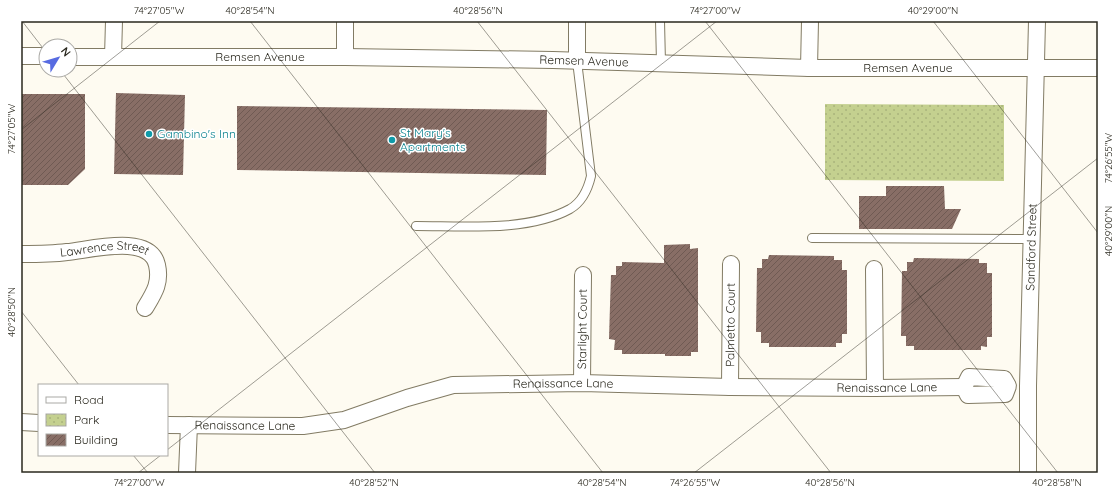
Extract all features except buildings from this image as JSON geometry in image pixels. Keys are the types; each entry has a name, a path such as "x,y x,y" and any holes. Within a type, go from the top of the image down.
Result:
{"street":[{"path":"113,57 114,21"},
{"path":"345,21 345,57"},
{"path":"577,21 577,61"},
{"path":"809,68 810,21"},
{"name":"Sandford Street","path":"1028,473 1028,386 1037,21"},
{"path":"21,56 38,56"},
{"name":"Remsen Avenue","path":"78,56 345,57 577,61 809,68 1098,68"},
{"name":"Lawrence Street","path":"21,254 44,254 123,245 138,247 150,253 156,261 159,273 157,289 145,308"},
{"name":"Palmetto Court","path":"730,387 731,264"},
{"path":"874,270 875,388"},
{"name":"Starlight Court","path":"582,383 583,275"},
{"name":"Renaissance Lane","path":"168,425 303,426 344,420 407,398 453,386 582,383 730,387 964,387 969,377 1004,379 1008,386 1028,386"},
{"path":"21,422 38,422"},
{"path":"187,473 189,425"}],"lane":[{"path":"660,21 661,63"},
{"path":"416,226 496,226 525,223 571,209 579,201 587,190 591,176 577,61"},
{"path":"812,238 1032,239"}],"green space":[{"path":"825,104 1004,105 1004,181 825,180"}],"place":[{"name":"Gambino's Inn","path":"149,134"},
{"name":"St Mary's Apartments","path":"392,140"}]}
